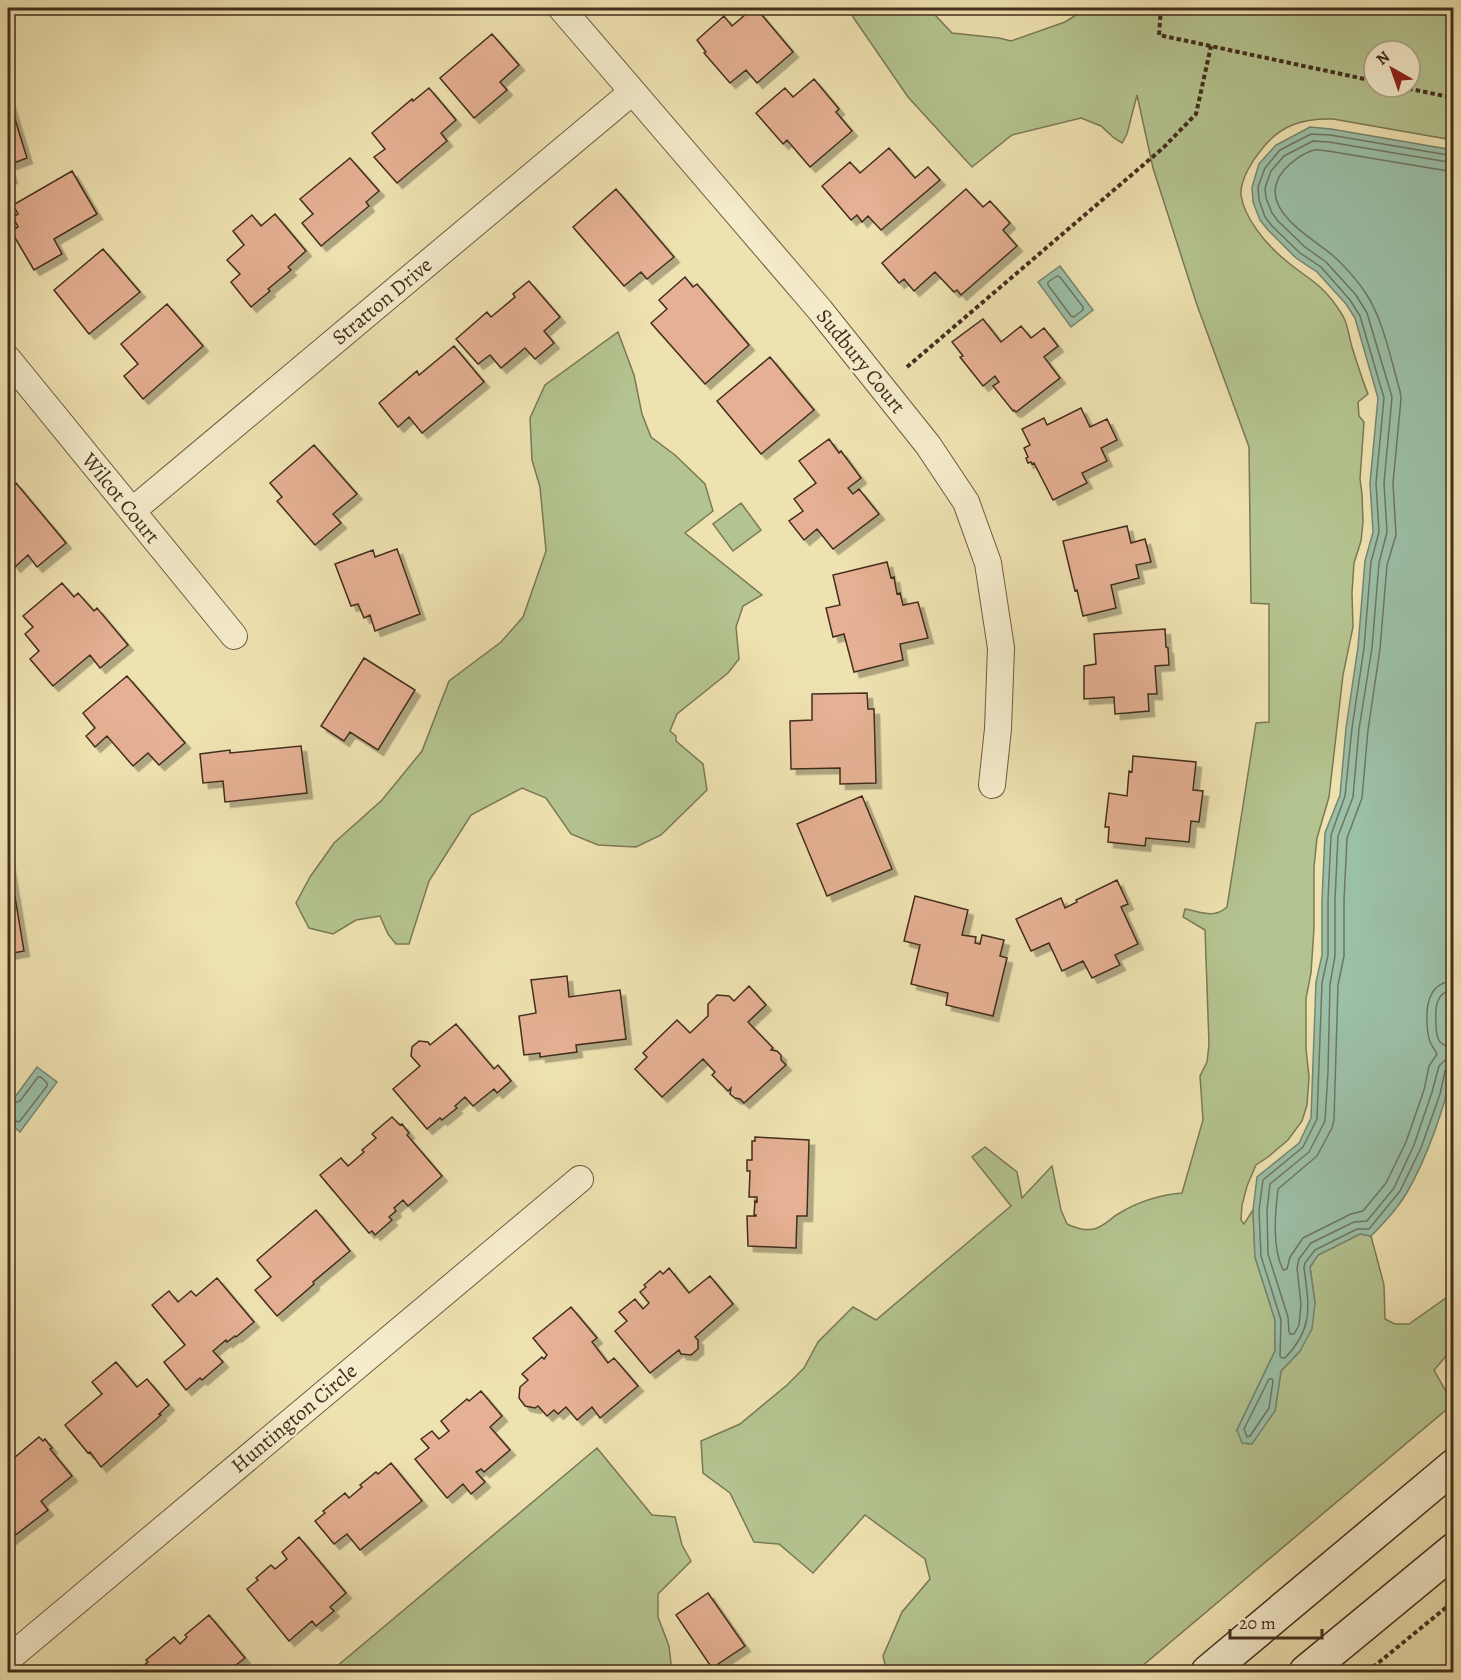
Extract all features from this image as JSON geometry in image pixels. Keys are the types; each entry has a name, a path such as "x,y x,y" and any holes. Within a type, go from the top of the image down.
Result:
{"street":[{"name":"Sudbury Court","path":"561,8 820,310 928,445 966,502 988,563 1001,648 998,729 992,785"},
{"name":"Stratton Drive","path":"132,511 632,92"},
{"name":"Wilcot Court","path":"8,359 234,636"},
{"name":"Huntington Circle","path":"8,1659 580,1179"},
{"path":"1208,1672 1454,1466"},
{"path":"1306,1672 1454,1550"}],"path":[{"path":"1161,8 1159,35 1362,78"},
{"path":"907,367 1163,147 1196,114 1210,46"},
{"path":"1422,91 1454,98"},
{"path":"1367,1672 1454,1601"}],"shaded area":[{"path":"852,8 933,8 936,16 952,33 1011,41 1065,22 1087,8 1453,8 1453,140 1333,119 1302,122 1284,129 1268,141 1250,165 1241,189 1243,204 1251,222 1264,239 1284,259 1316,283 1341,312 1368,394 1358,402 1359,416 1364,422 1360,479 1363,522 1361,541 1354,563 1353,627 1343,675 1329,797 1317,838 1314,867 1314,928 1311,973 1306,998 1306,1049 1309,1077 1307,1105 1302,1121 1288,1140 1256,1165 1242,1205 1241,1220 1244,1224 1253,1210 1255,1257 1275,1320 1275,1351 1237,1430 1275,1411 1281,1371 1300,1351 1315,1303 1310,1267 1318,1255 1360,1234 1371,1236 1384,1285 1385,1319 1395,1324 1409,1324 1453,1293 1453,1348 1434,1370 1453,1404 1135,1672 887,1672 883,1656 902,1612 930,1579 925,1559 865,1515 813,1573 779,1544 754,1542 730,1493 703,1473 701,1441 740,1424 787,1385 804,1368 818,1342 853,1307 876,1320 1011,1206 972,1157 985,1147 1017,1172 1022,1198 1052,1166 1061,1210 1067,1224 1080,1229 1097,1228 1125,1210 1141,1203 1158,1197 1182,1193 1203,1120 1200,1076 1207,1062 1209,1044 1205,930 1183,917 1185,909 1212,914 1227,907 1256,723 1269,722 1269,604 1251,603 1249,447 1197,305 1153,168 1137,95 1127,134 1122,143 1101,126 1081,118 1012,135 972,167 908,97 853,17"},
{"path":"618,332 634,375 642,414 651,437 675,455 705,484 713,511 685,533 762,595 743,606 736,627 739,659 728,673 677,714 670,731 676,736 676,741 703,764 707,790 661,835 636,847 598,845 571,834 546,798 522,788 471,815 429,881 409,944 396,944 388,934 380,916 356,920 333,934 309,928 296,903 310,877 334,843 382,800 422,751 449,681 501,642 523,617 546,551 540,487 532,460 530,418 545,385"},
{"path":"741,503 761,530 733,551 713,524"},
{"path":"597,1448 652,1515 675,1517 682,1545 691,1561 658,1594 658,1617 669,1646 672,1672 330,1672"}],"water":[{"path":"1310,127 1453,150 1454,997 1450,1014 1452,1065 1446,1096 1435,1131 1421,1166 1402,1200 1371,1236 1360,1234 1318,1255 1310,1267 1315,1303 1312,1329 1300,1351 1281,1371 1275,1411 1252,1444 1242,1443 1237,1430 1275,1351 1275,1320 1255,1257 1253,1210 1257,1177 1299,1143 1311,1118 1316,982 1322,955 1325,833 1340,795 1346,728 1358,647 1365,561 1373,532 1370,483 1378,398 1355,318 1346,304 1317,272 1296,258 1268,230 1260,220 1253,202 1252,187 1259,164 1276,145"},
{"path":"1060,266 1093,310 1071,327 1038,282"},
{"path":"37,1067 57,1082 20,1132 8,1122 8,1092 15,1097"}],"building":[{"path":"756,8 793,52 757,83 746,70 730,83 704,53 706,52 697,40 724,16 732,26"},
{"path":"492,34 519,65 500,82 507,90 474,118 440,78"},
{"path":"814,79 839,109 836,112 852,131 810,167 787,140 783,144 756,113 785,88 793,97"},
{"path":"429,88 456,120 441,133 447,141 397,183 374,157 385,149 372,133 412,99 413,101"},
{"path":"10,103 27,158 8,165 8,104"},
{"path":"889,148 915,178 928,167 940,180 881,230 868,216 862,222 857,215 851,220 822,186 850,162 860,173"},
{"path":"350,158 379,191 366,202 369,206 321,246 302,223 313,214 300,199"},
{"path":"8,165 12,178 8,179"},
{"path":"72,171 97,214 54,239 62,254 34,270 11,231 18,227 13,217 18,214 13,205"},
{"path":"616,189 674,257 647,279 641,272 624,286 573,227"},
{"path":"966,189 983,207 990,201 1010,223 1003,230 1017,246 961,295 957,290 954,292 935,272 914,291 904,279 899,283 882,263"},
{"path":"275,214 306,251 288,267 291,270 251,307 231,282 240,274 227,260 244,245 233,231 252,215 261,226"},
{"path":"103,249 140,292 89,334 54,290"},
{"path":"685,277 693,287 697,284 749,345 705,384 651,323 667,309 659,300"},
{"path":"529,281 560,317 544,331 554,343 535,359 525,348 501,368 490,355 478,364 456,339 487,312 491,317 515,297 513,294"},
{"path":"167,304 203,346 143,399 124,376 138,364 121,344"},
{"path":"983,319 1001,342 1021,326 1031,338 1044,328 1058,346 1044,357 1060,378 1016,412 993,386 999,382 995,376 983,386 960,357 963,356 952,342"},
{"path":"454,346 484,382 422,433 409,417 398,427 379,403 417,371 419,375"},
{"path":"770,357 814,410 761,454 717,401"},
{"path":"1081,408 1090,427 1107,419 1117,440 1101,448 1107,461 1082,473 1087,483 1053,500 1034,463 1028,463 1024,448 1030,445 1022,429 1044,418 1047,425"},
{"path":"829,439 861,478 848,488 853,494 859,489 879,514 833,549 817,529 804,540 789,521 803,511 794,499 816,483 799,461"},
{"path":"314,445 357,494 333,514 341,523 315,545 277,501 282,497 270,483"},
{"path":"16,483 66,543 37,567 28,555 15,567 8,558 8,490"},
{"path":"1127,526 1131,543 1145,539 1151,562 1136,565 1139,578 1111,585 1116,608 1083,616 1063,541"},
{"path":"397,549 420,614 375,631 370,615 364,618 358,604 351,606 335,564 373,550 375,557"},
{"path":"887,562 891,578 894,577 897,594 900,593 903,605 918,602 928,638 900,644 903,660 854,672 844,634 833,637 826,608 840,605 833,575"},
{"path":"62,583 74,597 78,593 94,611 97,608 128,645 100,668 90,655 53,686 30,659 39,651 25,634 33,627 23,616"},
{"path":"1165,629 1169,665 1155,666 1157,694 1148,694 1149,711 1115,714 1114,697 1084,699 1084,666 1096,664 1094,634"},
{"path":"364,658 415,690 378,750 350,732 344,741 321,726"},
{"path":"127,676 185,743 159,765 148,753 133,766 107,736 95,747 86,736 95,728 83,713"},
{"path":"867,693 868,709 874,709 876,783 840,784 840,768 791,769 790,721 812,720 812,694"},
{"path":"301,746 307,793 225,802 223,781 203,783 200,754"},
{"path":"1133,756 1196,762 1193,790 1203,791 1199,822 1191,821 1189,842 1146,838 1145,846 1108,842 1109,827 1105,827 1109,793 1127,796"},
{"path":"862,796 892,869 827,896 797,824"},
{"path":"8,855 24,951 8,954"},
{"path":"1117,880 1128,904 1121,907 1138,944 1115,955 1120,965 1092,978 1083,961 1062,971 1049,943 1031,951 1016,919 1061,898 1065,908 1077,902 1076,900"},
{"path":"915,896 968,910 962,935 976,937 975,943 980,944 982,935 1004,940 1000,956 1007,958 993,1016 946,1005 948,993 911,984 920,945 904,941"},
{"path":"567,976 569,997 620,990 626,1039 576,1045 577,1052 540,1057 540,1053 524,1055 519,1016 536,1013 531,980"},
{"path":"749,986 766,1005 748,1022 773,1048 771,1050 781,1055 781,1060 786,1065 744,1103 730,1094 731,1088 728,1091 712,1075 715,1072 703,1059 662,1097 635,1069 647,1057 643,1053 677,1020 690,1033 708,1016 708,1004 717,995 729,996 734,1001"},
{"path":"456,1024 494,1069 498,1065 511,1081 497,1093 494,1089 473,1106 465,1097 455,1106 457,1108 427,1129 393,1089 420,1066 411,1056 412,1047 419,1041 428,1042 430,1045"},
{"path":"392,1117 400,1125 402,1124 409,1133 407,1135 442,1176 408,1206 403,1200 394,1208 396,1211 389,1217 392,1220 375,1235 372,1231 369,1233 320,1175 341,1158 348,1166 376,1138 372,1134"},
{"path":"755,1137 809,1140 807,1216 797,1216 796,1248 748,1246 747,1216 756,1216 754,1215 757,1197 749,1197 750,1171 747,1171 747,1160 752,1160 752,1141 755,1141"},
{"path":"316,1210 350,1251 277,1316 255,1290 271,1277 257,1260"},
{"path":"669,1268 689,1293 710,1276 733,1304 695,1337 698,1340 698,1349 691,1355 681,1354 679,1350 650,1373 615,1331 627,1321 619,1312 635,1299 643,1309 649,1303 640,1292 646,1287 644,1285 660,1271 663,1274"},
{"path":"217,1278 254,1322 236,1337 227,1342 226,1340 213,1351 223,1362 186,1390 164,1362 185,1345 152,1305 169,1291 178,1302 191,1291 196,1296"},
{"path":"571,1307 597,1338 592,1342 608,1363 614,1358 638,1386 600,1418 592,1407 577,1420 566,1407 558,1414 554,1410 547,1416 538,1406 535,1408 525,1406 519,1398 520,1387 528,1380 522,1374 547,1355 533,1338"},
{"path":"116,1362 137,1387 147,1379 169,1405 159,1414 161,1415 101,1467 65,1425 102,1394 92,1382"},
{"path":"481,1391 502,1416 490,1427 510,1450 484,1472 481,1469 476,1472 485,1482 471,1494 463,1484 447,1498 415,1459 429,1448 421,1439 432,1431 439,1439 449,1431 441,1421 467,1399 469,1401"},
{"path":"39,1437 43,1441 45,1439 52,1448 50,1449 72,1476 41,1501 48,1510 9,1540 8,1463"},
{"path":"391,1463 422,1501 360,1550 347,1534 334,1544 315,1521 325,1513 323,1511 345,1493 349,1498 362,1487 360,1485"},
{"path":"299,1537 346,1593 330,1607 334,1611 316,1626 312,1621 289,1641 247,1589 271,1565 275,1569 287,1559 282,1552"},
{"path":"708,1593 745,1646 712,1668 676,1615"},
{"path":"209,1615 245,1658 227,1672 136,1672 148,1662 146,1660 174,1637 180,1644 187,1637 185,1635"}]}
